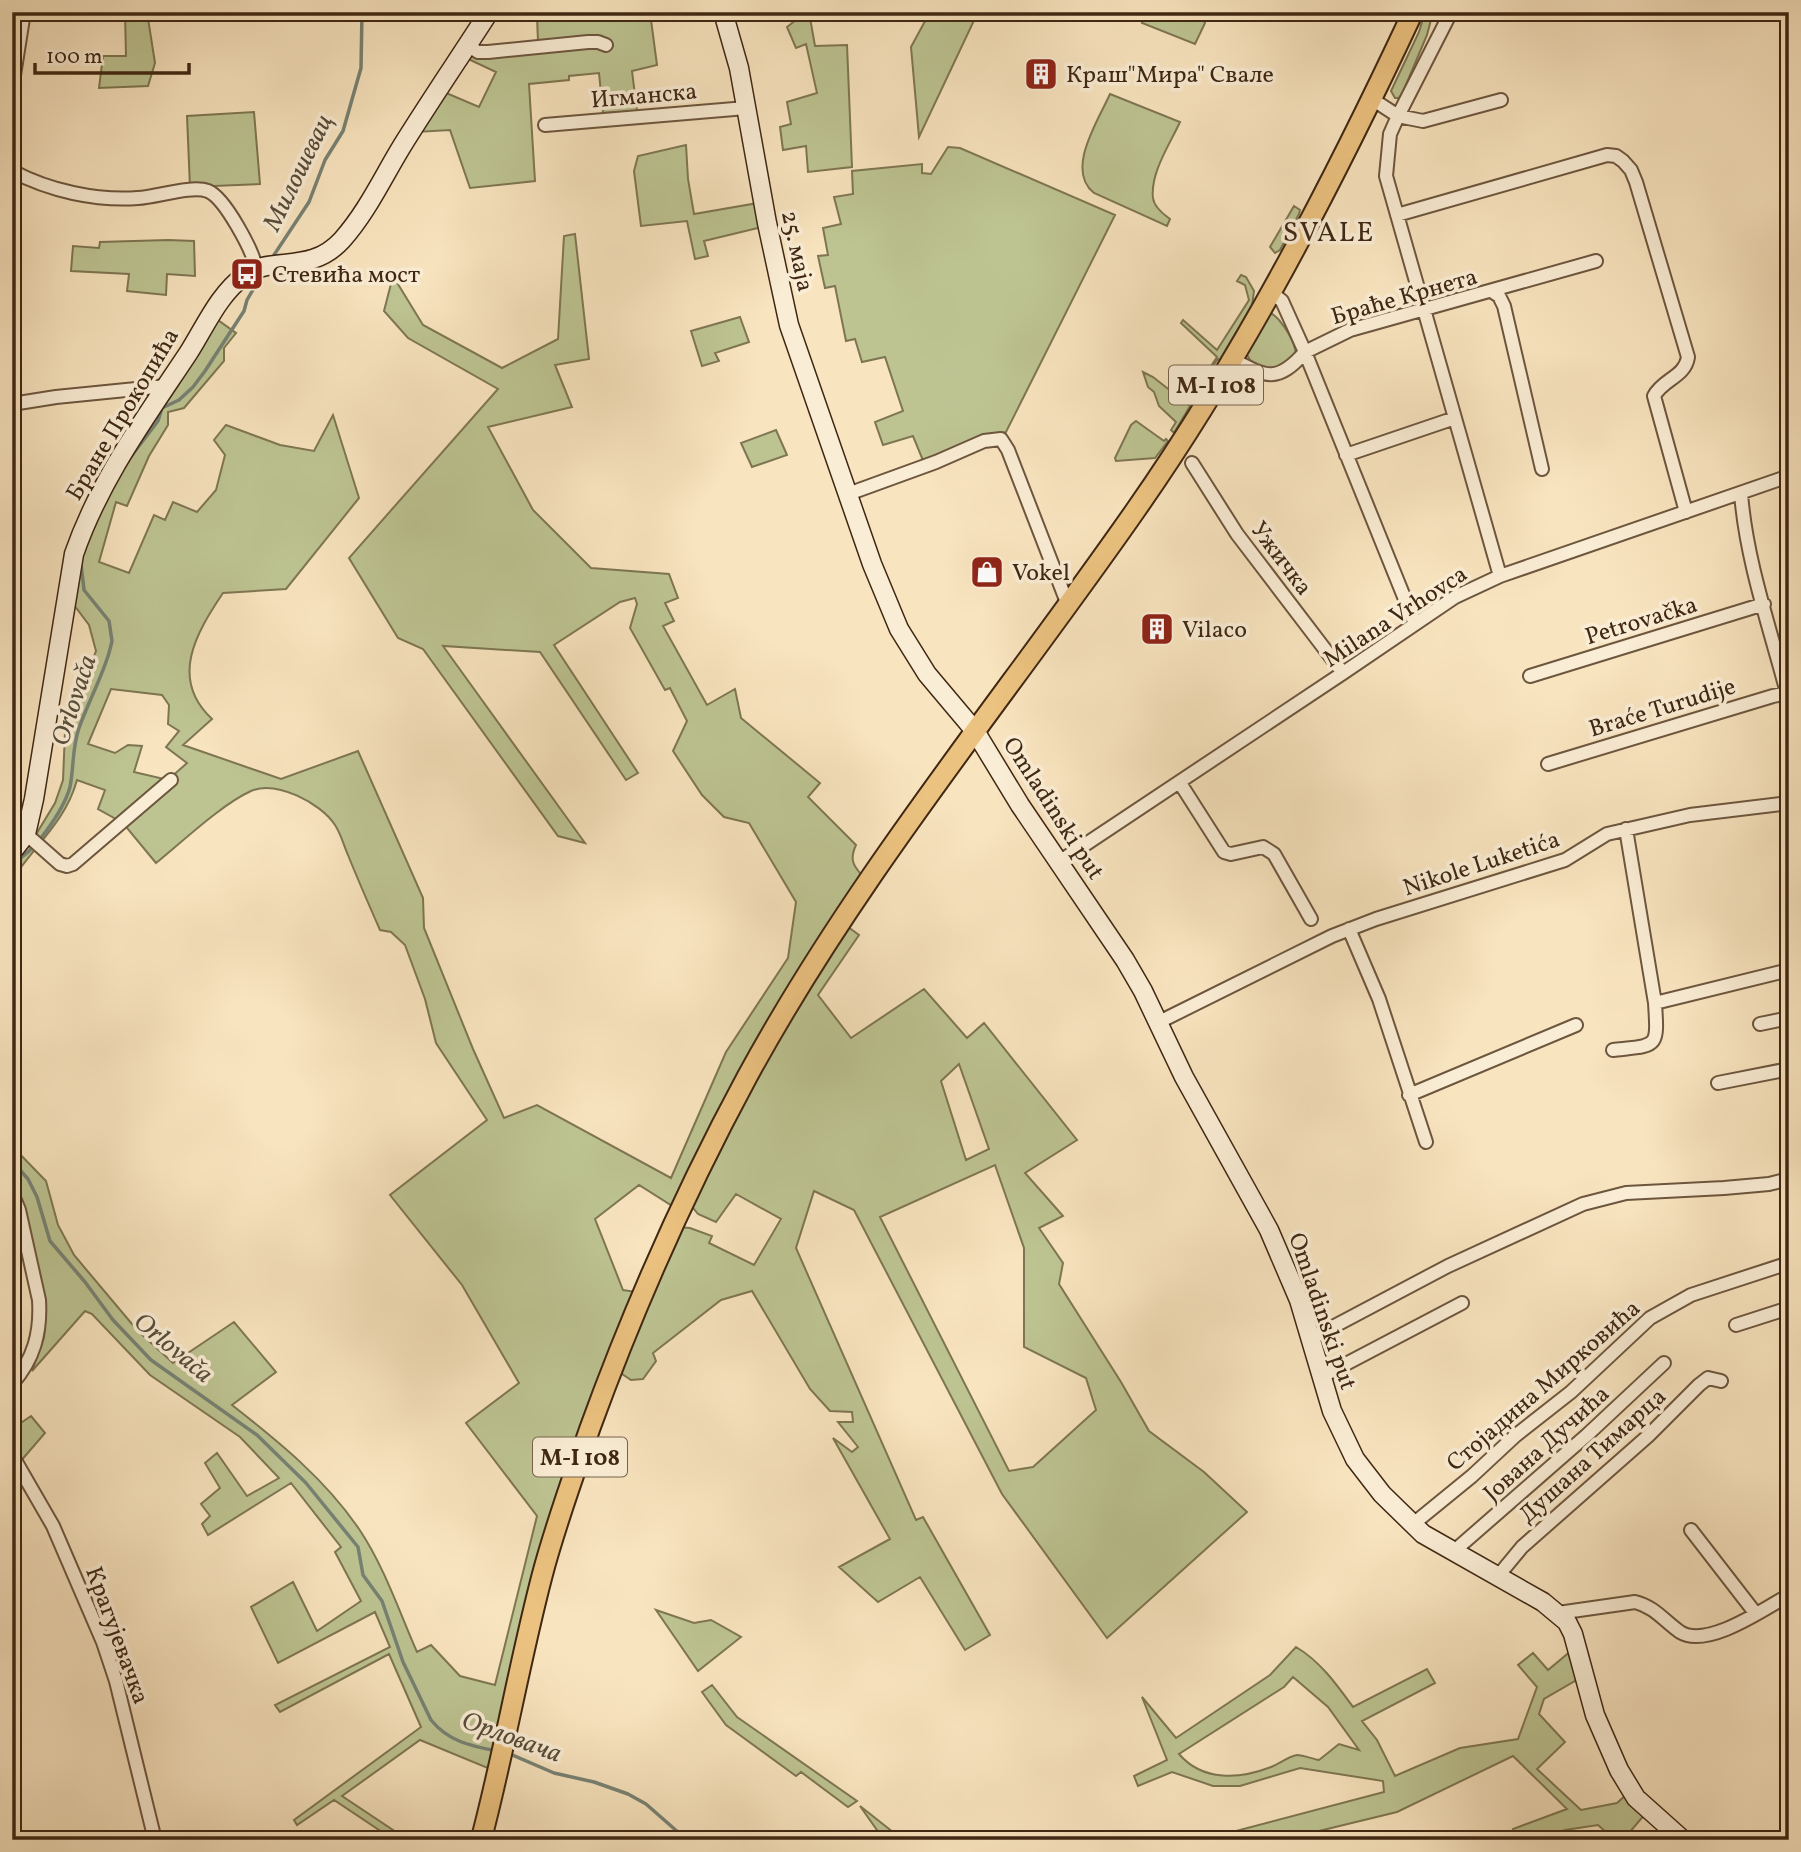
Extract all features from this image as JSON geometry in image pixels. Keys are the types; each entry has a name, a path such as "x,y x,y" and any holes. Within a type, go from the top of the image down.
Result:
{"main road":[{"name":"M-I 108","path":"481,1840 543,1573 578,1464 616,1356 694,1177 750,1073 833,932 881,859 1068,605 1164,468 1232,359 1292,257 1413,12"}],"street":[{"path":"12,88 24,12"},
{"path":"12,171 45,187 94,197 138,198 206,190 223,203 258,268 315,259 341,241 362,213 489,12"},
{"name":"25. маја","path":"723,12 739,68 767,223 789,325 872,564 899,629 927,674 975,731"},
{"path":"1451,12 1390,134 1386,176 1500,576"},
{"path":"467,45 478,52 588,41 598,41 606,45"},
{"path":"1372,99 1398,116 1423,121 1501,100"},
{"name":"Игманска","path":"545,125 746,107"},
{"path":"1397,215 1607,155 1616,156 1623,161 1631,170 1639,190 1688,357 1683,370 1662,384 1654,396 1686,512"},
{"name":"Браће Крнета","path":"1232,359 1266,376 1275,376 1291,368 1305,352 1350,330 1597,261"},
{"name":"Бране Прокопића","path":"12,852 30,838 74,554 98,493 226,293 242,277 258,268"},
{"path":"1271,292 1285,306 1305,352 1415,624"},
{"path":"1493,292 1499,296 1504,306 1542,469"},
{"path":"12,404 166,386"},
{"path":"1346,455 1455,418"},
{"path":"848,495 984,441 1001,439 1008,450 1068,605"},
{"name":"Ужичка","path":"1192,463 1237,534 1343,673"},
{"name":"Milana Vrhovca","path":"1059,862 1455,597 1500,576 1789,476"},
{"path":"1741,493 1742,511 1788,693"},
{"name":"Petrovačka","path":"1530,676 1764,604"},
{"name":"Braće Turudije","path":"1548,764 1788,693"},
{"name":"Omladinski put","path":"975,731 1020,805 1125,960 1269,1230 1299,1300 1332,1411 1355,1459 1382,1494 1423,1534 1498,1576 1558,1613 1567,1622 1573,1634 1595,1715 1619,1770 1636,1798 1683,1840"},
{"path":"30,838 60,864 73,864 171,780"},
{"path":"1180,783 1224,852 1231,854 1263,847 1274,854 1311,919"},
{"name":"Nikole Luketića","path":"1157,1023 1349,929 1565,860 1607,834 1690,815 1789,803"},
{"path":"1613,1050 1644,1047 1656,1039 1655,1003 1626,829"},
{"path":"1349,929 1379,999 1426,1142"},
{"path":"1655,1003 1789,970"},
{"path":"1760,1024 1789,1018"},
{"path":"1409,1095 1576,1025"},
{"path":"1718,1083 1789,1069"},
{"path":"1311,1339 1448,1266 1583,1204 1626,1193 1724,1188 1769,1184 1789,1179"},
{"path":"12,1194 19,1210 39,1300 40,1329 33,1354 12,1384"},
{"name":"Стојадина Мирковића","path":"1412,1525 1472,1476 1515,1436 1571,1392 1650,1318 1691,1295 1789,1263"},
{"path":"1321,1377 1462,1303"},
{"path":"1736,1325 1789,1308"},
{"name":"Јована Дучића","path":"1453,1552 1568,1452 1664,1363"},
{"name":"Душана Тимарца","path":"1498,1576 1522,1548 1648,1436 1699,1385 1708,1378 1721,1381"},
{"name":"Крагујевачка","path":"12,1455 53,1526 103,1642 116,1681 155,1840"},
{"path":"1691,1530 1756,1614"},
{"path":"1558,1613 1635,1602 1647,1605 1689,1636 1699,1637 1756,1614 1789,1595"}],"green space":[{"path":"125,12 147,12 155,63 148,86 99,88 103,56 126,56"},
{"path":"555,12 675,14 651,20 657,65 632,71 637,111 603,113 599,73 569,76 569,80 529,84 535,181 470,188 450,130 417,132 444,92 479,107 496,72 464,57 483,49 538,41 537,17 555,15"},
{"path":"809,12 815,46 847,45 852,167 808,172 806,146 783,150 780,127 791,124 787,102 817,93 806,44 796,48 787,27"},
{"path":"930,12 978,12 919,137 911,47"},
{"path":"1146,12 1187,12 1203,19 1205,23 1195,44 1142,23"},
{"path":"1425,12 1433,12 1427,35 1403,92 1399,98 1395,98 1391,91 1419,32"},
{"path":"1110,94 1180,122 1166,149 1153,188 1155,204 1170,219 1167,226 1094,193 1086,183 1083,159 1092,131"},
{"path":"254,112 260,184 190,187 187,116"},
{"path":"686,145 694,214 758,203 762,227 704,241 708,256 695,259 687,221 641,226 634,171 638,156"},
{"path":"948,147 960,148 1115,215 1006,432 924,463 913,436 883,445 875,422 903,411 885,357 862,362 855,339 846,341 835,286 825,288 818,256 828,255 823,228 841,224 834,197 853,194 852,171 922,164 922,173 931,174"},
{"path":"1294,206 1300,210 1299,214 1280,250 1275,253 1270,247"},
{"path":"575,234 589,359 555,365 572,407 488,427 533,510 591,568 669,574 678,598 665,603 674,621 663,626 707,705 735,689 741,718 820,783 808,797 856,845 853,861 862,875 674,1207 639,1185 595,1219 623,1290 636,1292 490,1769 420,1740 342,1796 408,1840 394,1840 334,1800 297,1825 294,1820 421,1727 389,1654 280,1712 275,1705 390,1647 375,1612 278,1663 251,1607 293,1582 317,1631 361,1601 335,1552 341,1547 291,1483 208,1535 202,1524 210,1516 201,1504 220,1488 205,1463 217,1453 247,1496 279,1478 240,1437 150,1375 92,1314 85,1311 32,1371 44,1337 46,1304 27,1238 27,1219 20,1195 12,1183 12,1146 46,1181 58,1225 74,1255 137,1330 173,1363 234,1322 276,1372 232,1405 300,1462 346,1511 376,1558 417,1652 431,1645 460,1676 495,1685 537,1516 466,1423 519,1383 462,1285 390,1195 487,1120 436,1043 425,999 405,945 391,932 380,930 337,829 328,817 309,802 285,791 261,788 251,791 215,814 156,863 123,823 98,809 105,790 77,780 57,821 12,880 12,853 35,836 55,803 63,780 65,732 96,651 89,625 71,601 82,529 215,318 236,333 224,348 224,361 184,408 168,412 168,425 149,456 127,506 116,502 99,562 129,573 154,515 165,520 173,502 197,512 216,490 225,455 214,440 226,425 280,445 314,451 333,415 359,498 286,589 223,593 196,640 189,672 199,704 212,719 183,745 281,779 358,751 423,898 424,928 504,1118 537,1105 671,1178 726,1052 788,958 796,902 749,823 724,817 702,795 673,751 687,721 670,688 665,690 630,628 637,604 635,598 620,602 554,645 638,773 626,780 540,652 443,646 585,843 558,836 423,649 398,638 349,558 498,389 408,338 384,311 393,276 423,325 502,368 558,339 564,236","holes":["111,689 162,695 169,705 168,724 179,731 166,747 187,763 168,780 134,772 142,746 128,745 115,753 88,744"]},
{"path":"194,241 195,276 167,274 166,295 127,291 129,274 71,271 73,246 99,248 100,242"},
{"path":"1241,275 1246,277 1254,291 1252,306 1220,360 1212,367 1217,357 1181,323 1183,320 1217,350 1249,300 1245,285 1237,281"},
{"path":"1270,313 1289,334 1295,355 1289,364 1268,371 1250,360 1246,353"},
{"path":"740,317 749,342 715,353 719,361 702,366 691,331"},
{"path":"1143,372 1190,406 1174,433 1171,430 1176,422 1159,406"},
{"path":"1136,421 1164,441 1168,441 1155,458 1116,461 1131,425"},
{"path":"776,430 787,455 752,467 741,443"},
{"path":"844,924 859,935 818,995 851,1038 924,989 967,1038 984,1023 1077,1140 1025,1173 1063,1216 1039,1228 1063,1263 1059,1284 1149,1431 1204,1472 1247,1512 1107,1638 1002,1494 854,1210 814,1191 796,1248 916,1520 923,1517 990,1635 965,1650 920,1577 878,1602 839,1567 890,1539 833,1438 852,1452 858,1447 838,1422 853,1422 852,1412 830,1411 810,1389 752,1291 721,1300 653,1353 656,1361 643,1379 631,1380 622,1374 621,1367 678,1227 690,1228 712,1236 709,1243 754,1265 781,1219 736,1194 716,1222 698,1214 690,1204 715,1150","holes":["959,1064 989,1149 966,1160 941,1081","995,1165 1024,1248 1024,1347 1086,1378 1096,1410 1033,1467 1009,1471 880,1217"]},
{"path":"31,1416 45,1433 20,1462 12,1449 12,1429"},
{"path":"656,1610 694,1623 711,1620 741,1637 698,1671"},
{"path":"1296,1647 1320,1666 1353,1707 1427,1669 1435,1683 1362,1721 1377,1740 1395,1776 1460,1748 1518,1739 1537,1687 1518,1665 1533,1653 1548,1670 1572,1650 1580,1678 1544,1699 1539,1714 1565,1742 1537,1769 1581,1810 1617,1803 1627,1794 1646,1813 1623,1840 1615,1840 1598,1825 1565,1830 1538,1840 1513,1840 1517,1838 1513,1829 1567,1809 1513,1756 1397,1812 1282,1840 1202,1840 1384,1792 1383,1781 1300,1768 1240,1786 1213,1786 1172,1772 1138,1786 1134,1776 1167,1760 1142,1697 1176,1738 1270,1675","holes":["1293,1677 1328,1707 1359,1750 1339,1744 1319,1760 1297,1755 1271,1767 1235,1776 1222,1776 1199,1770 1179,1754 1284,1687"]},
{"path":"712,1685 737,1717 857,1801 848,1807 801,1772 796,1776 726,1725 702,1692"},
{"path":"860,1806 903,1840 884,1840"}],"waterway":[{"name":"Милошевац","path":"272,258 309,202 325,160 343,131 361,68 362,12"},
{"name":"Милошевац","path":"129,459 158,421 162,408 179,400 205,371 244,311 247,300 262,274"},
{"name":"Orlovača","path":"12,862 29,851 38,841 55,819 67,796 77,735 112,641 109,621 84,590 81,564"},
{"name":"Orlovača","path":"12,1161 28,1179 37,1197 50,1241 113,1320 151,1360 257,1435 306,1483 358,1547 363,1575 382,1601 403,1662 431,1720 460,1742 497,1751"},
{"name":"Орловача","path":"508,1753 554,1773 594,1782 628,1794 646,1804 687,1840"}],"place":[{"name":"Краш\"Мира\" Свале","path":"1041,74"},
{"name":"Стевића мост","path":"247,274"},
{"name":"Vokel","path":"987,572"},
{"name":"Vilaco","path":"1157,629"}],"district":[{"name":"SVALE","path":"1329,231"}]}
